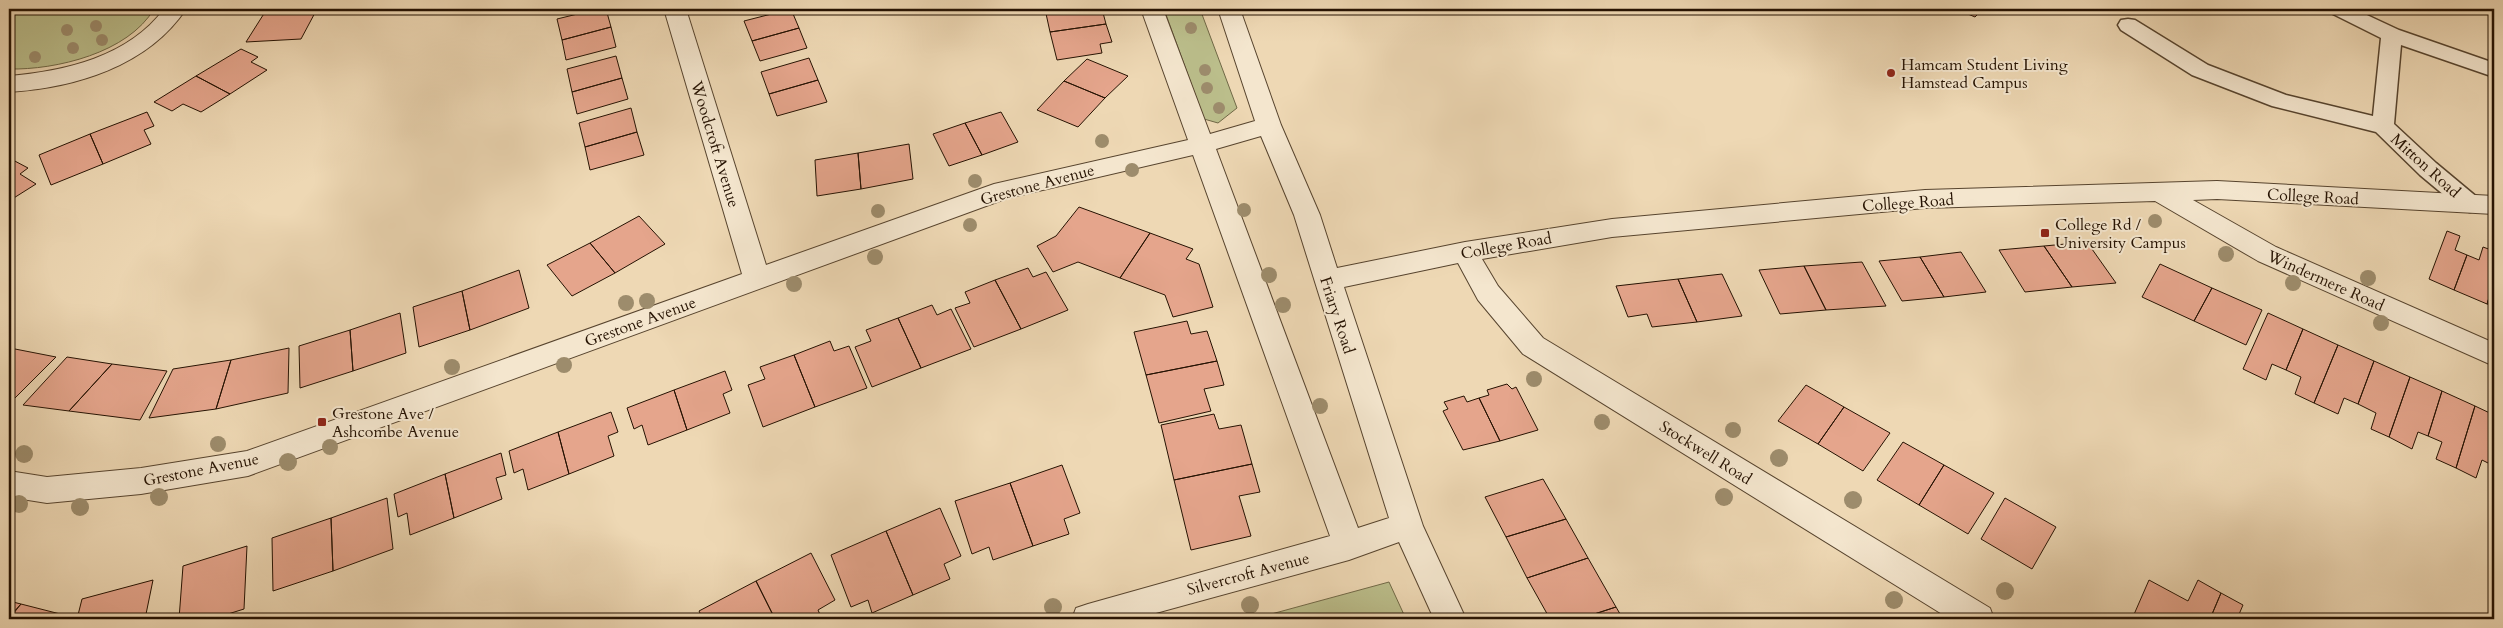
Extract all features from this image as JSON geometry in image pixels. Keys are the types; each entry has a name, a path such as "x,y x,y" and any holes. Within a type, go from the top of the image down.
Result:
{"street":[{"path":"9,84 58,78 89,69 117,57 141,43 161,27 175,9"},
{"name":"Woodcroft Avenue","path":"675,9 757,278"},
{"path":"1152,9 1349,546"},
{"name":"Friary Road","path":"1229,9 1269,125 1307,215 1407,526 1450,619"},
{"name":"Grestone Avenue","path":"9,484 48,490 141,481 248,463 1003,190 1201,145 1269,125"},
{"name":"College Road","path":"1327,280 1465,252 1612,228 1925,199 2163,194 2217,190 2482,205"},
{"name":"Windermere Road","path":"2163,194 2267,254 2494,356"},
{"name":"Stockwell Road","path":"1465,252 1488,293 1532,346 1978,619"},
{"name":"Silvercroft Avenue","path":"1088,619 1156,597 1349,546 1407,526"}],"lane":[{"path":"2338,9 2392,35 2494,70"},
{"path":"2128,25 2200,70 2280,101 2383,126"},
{"name":"Mitton Road","path":"2392,35 2383,126 2428,169 2482,205"}],"green space":[{"path":"9,9 154,9 142,24 127,37 109,48 69,62 28,69 9,69"},
{"path":"1164,9 1200,9 1237,108 1218,123 1204,119"},
{"path":"1389,582 1406,619 1253,619"}],"building":[{"path":"267,9 309,9 265,12"},
{"path":"317,9 301,39 246,42 265,12"},
{"path":"598,9 606,9 611,27 562,40 557,19"},
{"path":"791,9 799,28 752,41 744,21"},
{"path":"1045,9 1102,9 1106,24 1050,32"},
{"path":"1956,9 1983,9 1975,17"},
{"path":"1106,24 1112,42 1100,44 1102,53 1057,60 1050,32"},
{"path":"611,27 616,47 566,60 562,40"},
{"path":"799,28 807,48 760,61 752,41"},
{"path":"241,49 258,57 251,62 267,70 230,94 196,76"},
{"path":"616,56 622,78 572,92 567,69"},
{"path":"809,58 818,80 769,94 761,72"},
{"path":"1087,59 1128,76 1105,98 1064,81"},
{"path":"196,76 230,94 201,112 183,104 172,111 154,102"},
{"path":"622,78 628,99 577,114 572,92"},
{"path":"818,80 827,102 777,116 769,94"},
{"path":"1064,81 1105,98 1078,127 1037,110"},
{"path":"631,108 637,132 585,147 579,123"},
{"path":"147,112 154,126 144,130 151,144 103,164 90,134"},
{"path":"1001,112 1018,142 982,155 965,123"},
{"path":"965,123 982,155 949,166 933,134"},
{"path":"637,132 644,155 590,170 585,147"},
{"path":"90,134 103,164 51,185 39,155"},
{"path":"909,144 913,179 861,189 858,153"},
{"path":"858,153 861,189 817,196 815,160"},
{"path":"11,159 28,168 20,174 36,184 9,201 9,160"},
{"path":"1079,207 1150,233 1120,278 1078,262 1053,272 1037,246 1056,236"},
{"path":"639,216 665,244 615,273 590,243"},
{"path":"2447,231 2460,236 2455,250 2467,255 2454,290 2429,279"},
{"path":"1150,233 1193,249 1186,259 1199,264 1213,307 1173,317 1165,295 1120,278"},
{"path":"2087,242 2116,283 2072,287 2044,246"},
{"path":"590,243 615,273 572,296 547,265"},
{"path":"2044,246 2072,287 2025,292 1999,250"},
{"path":"2483,247 2494,251 2494,282 2487,304 2454,290 2467,255 2479,260"},
{"path":"1961,252 1986,292 1944,297 1920,257"},
{"path":"1920,257 1944,297 1902,301 1879,261"},
{"path":"1862,262 1886,306 1826,310 1804,266"},
{"path":"2160,264 2212,288 2194,321 2142,297"},
{"path":"1804,266 1826,310 1780,314 1759,270"},
{"path":"1028,268 1033,277 1046,272 1068,310 1021,329 995,280"},
{"path":"519,270 529,308 470,330 462,291"},
{"path":"1722,274 1742,316 1697,322 1678,279"},
{"path":"1678,279 1697,322 1652,327 1647,314 1628,317 1616,286"},
{"path":"995,280 1021,329 974,347 955,308 970,303 965,292"},
{"path":"2494,282 2494,307 2487,304"},
{"path":"2212,288 2262,310 2246,345 2194,321"},
{"path":"462,291 470,330 419,347 413,307"},
{"path":"932,305 937,315 951,309 971,349 921,368 898,318"},
{"path":"400,313 406,353 353,371 350,330"},
{"path":"2268,313 2303,329 2286,370 2272,364 2266,380 2243,369"},
{"path":"898,318 921,368 872,387 855,347 871,341 866,330"},
{"path":"1187,321 1191,334 1207,331 1217,361 1146,375 1134,332"},
{"path":"2303,329 2338,345 2314,403 2295,394 2301,377 2286,370"},
{"path":"350,330 353,371 300,388 299,346"},
{"path":"830,341 834,351 849,346 867,388 815,407 794,355"},
{"path":"2338,345 2374,361 2358,404 2344,398 2338,414 2314,403"},
{"path":"289,348 288,393 216,409 231,360"},
{"path":"15,349 56,357 9,404 9,355"},
{"path":"794,355 815,407 763,427 748,385 765,379 760,367"},
{"path":"67,357 112,364 69,411 23,405"},
{"path":"231,360 216,409 149,418 173,369"},
{"path":"1217,361 1224,385 1204,389 1211,411 1159,423 1146,375"},
{"path":"2374,361 2410,377 2389,437 2371,429 2376,413 2358,404"},
{"path":"112,364 167,371 140,420 69,411"},
{"path":"725,371 732,390 723,394 730,413 687,430 674,390"},
{"path":"2410,377 2442,391 2428,436 2418,432 2412,449 2389,437"},
{"path":"1507,384 1512,389 1516,387 1538,430 1500,441 1479,398 1489,395 1487,390"},
{"path":"1806,385 1844,407 1818,444 1778,421"},
{"path":"674,390 687,430 648,445 642,425 634,429 627,408"},
{"path":"2442,391 2475,406 2456,468 2436,459 2442,442 2428,436"},
{"path":"1464,396 1467,402 1479,398 1500,441 1463,450 1443,411 1448,409 1444,402"},
{"path":"2475,406 2494,415 2494,466 2482,460 2476,478 2456,468"},
{"path":"1844,407 1890,433 1863,471 1818,444"},
{"path":"611,412 618,432 608,436 614,456 569,474 558,432"},
{"path":"1214,414 1219,429 1241,425 1252,464 1174,480 1161,425"},
{"path":"558,432 569,474 528,490 523,469 514,473 509,451"},
{"path":"1903,442 1944,465 1919,505 1877,480"},
{"path":"501,453 506,475 496,478 502,499 454,518 445,474"},
{"path":"1252,464 1260,492 1239,496 1251,536 1191,550 1174,480"},
{"path":"1062,465 1080,513 1064,519 1069,534 1033,546 1010,483"},
{"path":"1944,465 1994,493 1968,534 1919,505"},
{"path":"445,474 454,518 410,535 407,513 398,517 394,494"},
{"path":"1543,479 1566,519 1506,537 1485,497"},
{"path":"1010,483 1033,546 993,560 989,547 972,554 955,501"},
{"path":"387,498 393,549 333,571 331,518"},
{"path":"2005,498 2056,527 2032,569 1981,539"},
{"path":"940,508 961,556 944,564 950,579 913,595 886,531"},
{"path":"331,518 333,571 273,591 272,538"},
{"path":"1566,519 1588,558 1527,578 1506,537"},
{"path":"886,531 913,595 872,613 868,600 851,607 831,555"},
{"path":"247,546 244,609 212,619 179,619 183,566"},
{"path":"811,553 835,600 818,610 822,619 775,619 756,581"},
{"path":"1588,558 1616,607 1579,619 1550,619 1527,578"},
{"path":"153,580 145,619 77,619 82,599"},
{"path":"2149,580 2188,601 2198,580 2221,593 2210,619 2132,619"},
{"path":"756,581 775,619 703,619 699,611"},
{"path":"2221,593 2243,605 2237,619 2210,619"},
{"path":"9,601 21,604 9,617"},
{"path":"21,604 68,616 65,619 9,619"},
{"path":"1616,607 1623,619 1579,619"}],"place":[{"name":"Hamcam Student Living Hamstead Campus","path":"1891,73"},
{"name":"College Rd / University Campus","path":"2045,233"},
{"name":"Grestone Ave / Ashcombe Avenue","path":"322,422"}]}
